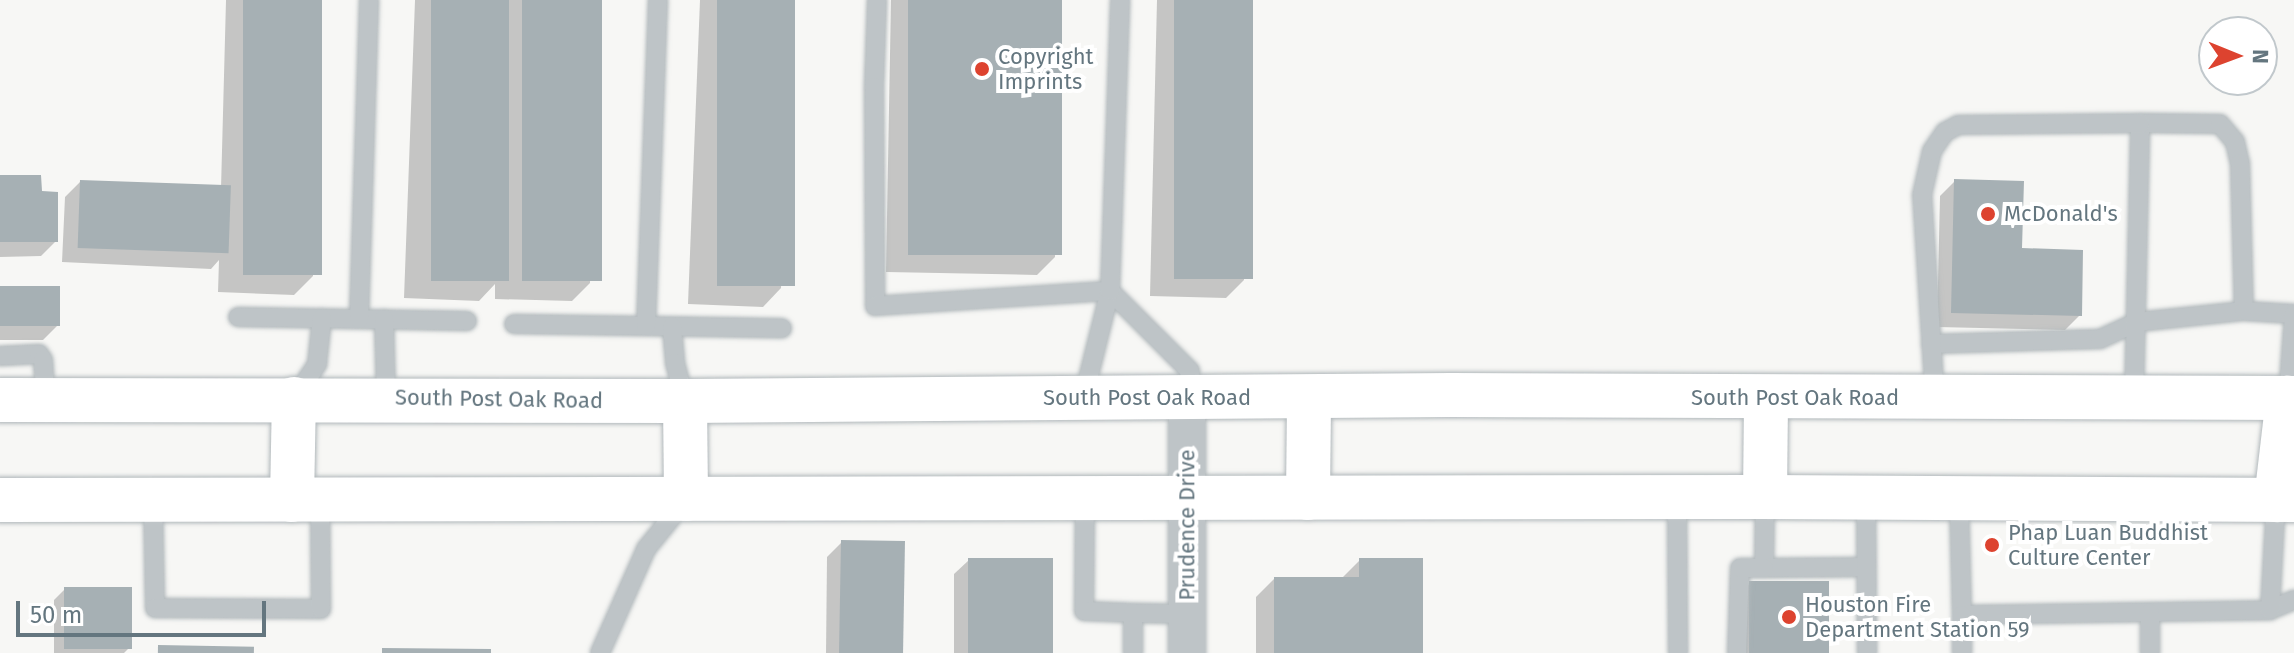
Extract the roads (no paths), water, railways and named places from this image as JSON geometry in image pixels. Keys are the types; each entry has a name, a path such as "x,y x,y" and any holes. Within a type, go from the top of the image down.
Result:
{"main road":[{"name":"South Post Oak Road","path":"0,400 386,398 685,401 1451,395 1766,399 2291,398"},
{"path":"1308,498 1309,398"},
{"path":"0,500 1765,497 2285,500 2291,398"},
{"path":"294,399 306,500"},
{"path":"1765,497 1766,399"},
{"path":"685,401 686,499"}],"street":[{"name":"Prudence Drive","path":"1187,396 1187,653"}],"lane":[{"path":"359,319 369,0"},
{"path":"646,326 658,0"},
{"path":"877,0 874,87 875,306 1110,291 1190,371 1187,396"},
{"path":"1083,399 1110,291 1120,0"},
{"path":"2134,398 2140,123"},
{"path":"1935,399 1922,195 1932,151 1945,132 1958,125 2220,124 2235,142 2240,163 2244,311"},
{"path":"1931,344 2100,339 2137,322 2244,311 2294,314 2291,398"},
{"path":"238,317 467,321"},
{"path":"294,399 317,364 322,318"},
{"path":"384,319 386,398"},
{"path":"514,324 782,328"},
{"path":"672,327 675,363 685,401"},
{"path":"0,356 39,354 43,360 46,399"},
{"path":"1764,568 1765,497"},
{"path":"1085,498 1084,611 1187,614"},
{"path":"600,653 646,549 686,499"},
{"path":"1677,499 1678,653"},
{"path":"1866,499 1867,653"},
{"path":"153,500 155,608 321,609 306,500"},
{"path":"1959,500 1962,653"},
{"path":"2270,610 2285,500"},
{"path":"1737,653 1740,568 1866,567"},
{"path":"1962,615 2270,610 2294,600"},
{"path":"1133,613 1133,653"},
{"path":"2150,613 2150,653"}],"place":[{"name":"Copyright Imprints","path":"982,69"},
{"name":"McDonald's","path":"1988,214"},
{"name":"Phap Luan Buddhist Culture Center","path":"1992,545"},
{"name":"Houston Fire Department Station 59","path":"1789,617"}]}
